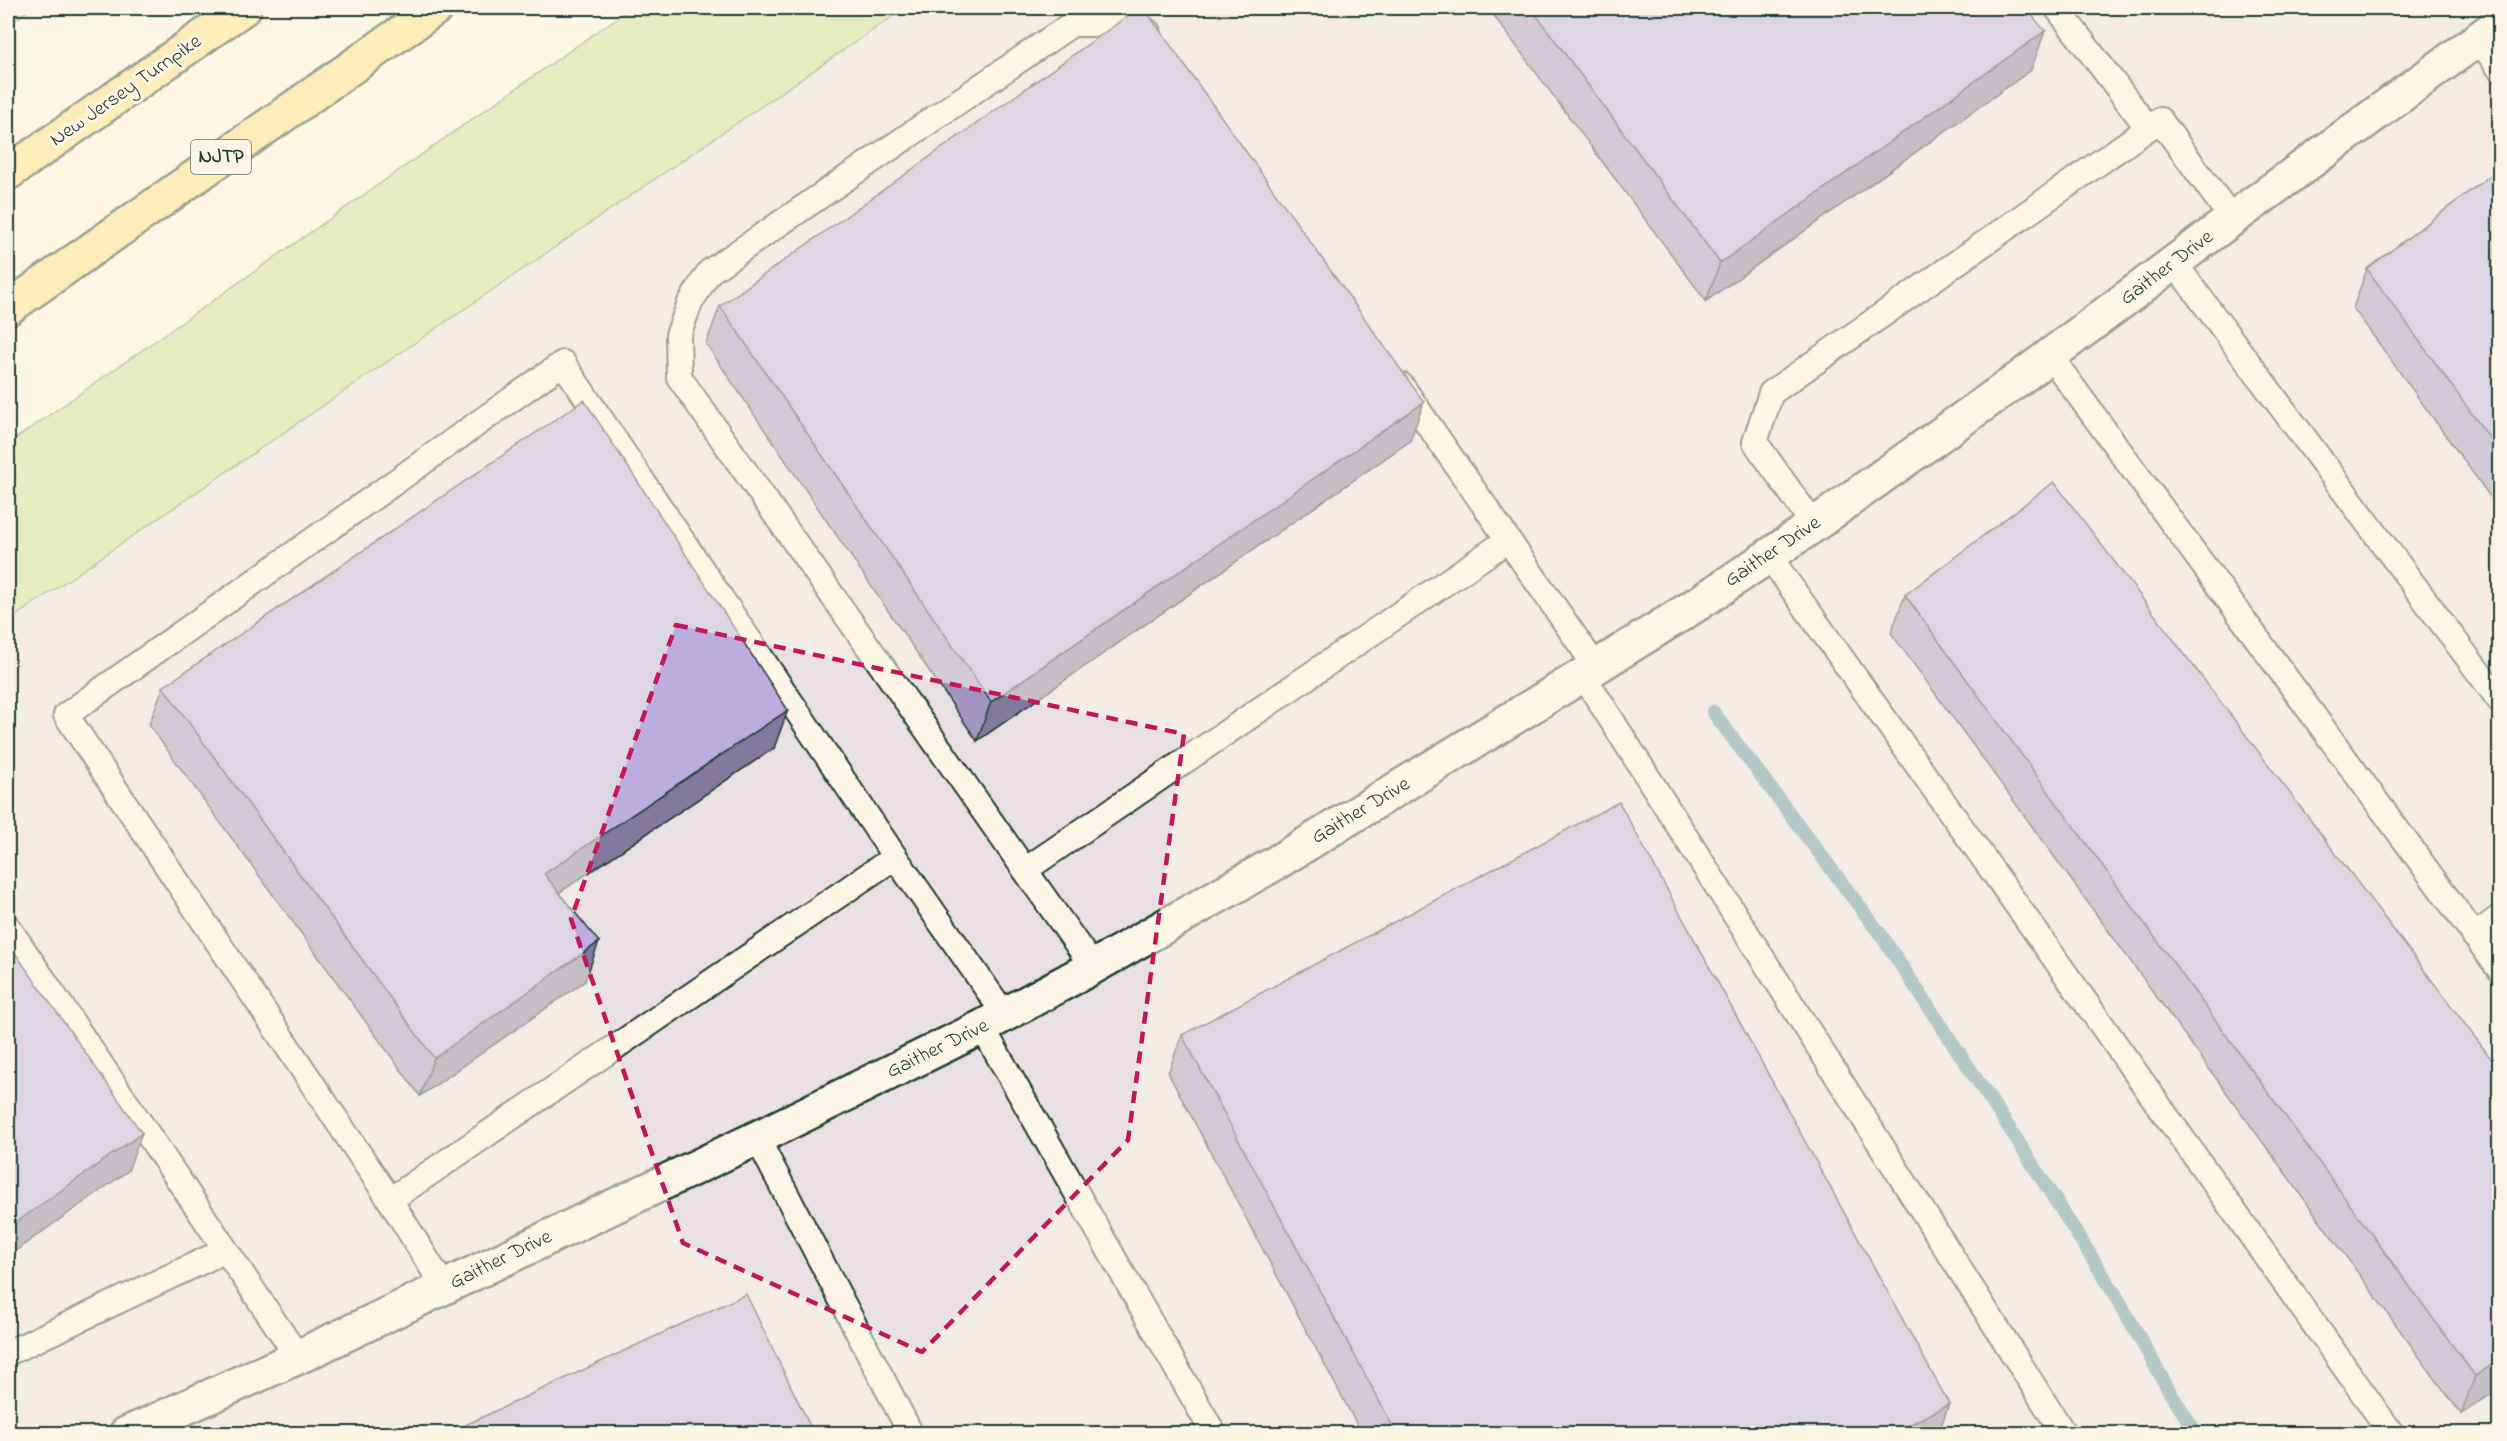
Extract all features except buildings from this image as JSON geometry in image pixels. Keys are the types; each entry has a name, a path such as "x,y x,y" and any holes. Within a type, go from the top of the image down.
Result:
{"highway":[{"name":"New Jersey Turnpike","path":"8,173 244,8"},
{"name":"NJTP","path":"8,308 436,8"}],"street":[{"name":"Gaither Drive","path":"126,1434 298,1357 757,1138 994,1021 1274,864 1589,671 1769,556 2050,356 2232,219 2489,31"}],"lane":[{"path":"2057,8 2148,128"},
{"path":"1093,967 679,377 678,335 690,303 709,272 1072,24 1135,24 1163,40 1170,50"},
{"path":"2489,31 2499,69"},
{"path":"1814,525 1755,442 1771,393 2160,120 2232,219"},
{"path":"2175,264 2499,701"},
{"path":"2050,356 2499,970"},
{"path":"444,1287 390,1200 66,715 563,363 895,856 994,1021 1214,1434"},
{"path":"1386,363 1508,540 2064,1434"},
{"path":"1025,870 1508,540"},
{"path":"1769,556 2392,1434"},
{"path":"390,1200 895,856"},
{"path":"2474,936 2499,917"},
{"path":"8,927 298,1357"},
{"path":"757,1138 911,1434"},
{"path":"8,1353 225,1251"}],"highlighted area":[{"path":"676,625 1184,734 1128,1140 922,1352 683,1243 571,919"}],"shaded area":[{"path":"895,8 2499,8 2499,1433 8,1433 8,621"}],"green space":[{"path":"8,8 32,8 8,25"},
{"path":"631,8 905,8 8,621 8,444"}],"waterway":[{"path":"1713,712 1881,935 2017,1140 2115,1294 2171,1394 2197,1434"}]}
